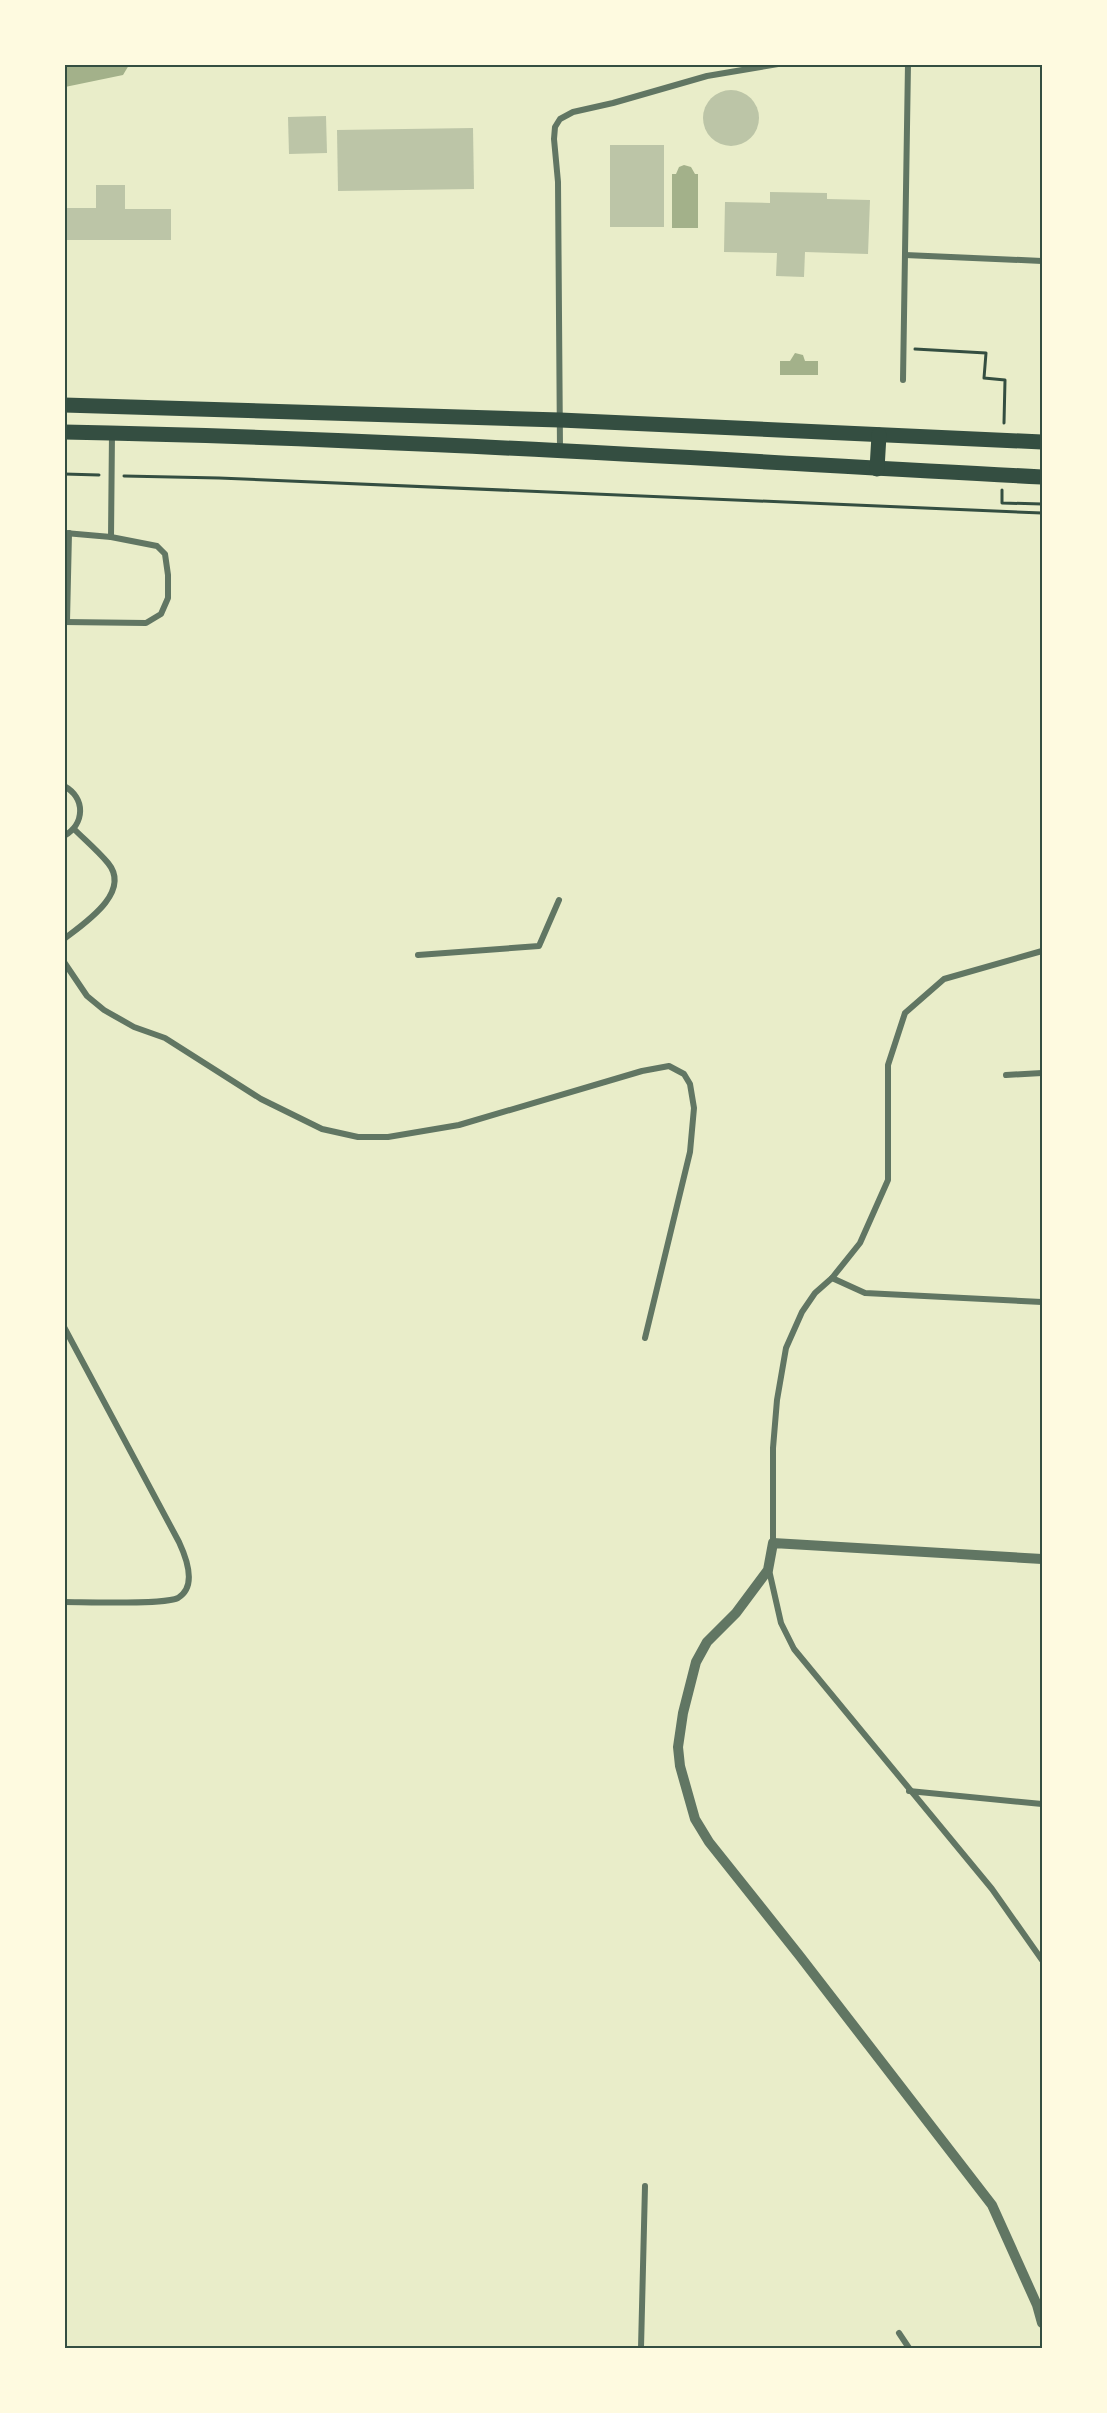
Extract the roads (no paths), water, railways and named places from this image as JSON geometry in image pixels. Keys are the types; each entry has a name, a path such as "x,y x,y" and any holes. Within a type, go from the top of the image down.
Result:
{"main road":[{"path":"64,405 560,420 1042,442"},
{"path":"64,432 226,435 1042,477"},
{"path":"877,469 879,435"}],"street":[{"path":"560,451 558,182 554,139 555,127 560,118 573,112 707,76 778,64"},
{"path":"903,380 908,64"},
{"path":"905,255 1042,261"},
{"path":"111,537 112,433"},
{"path":"67,533 111,537 157,546 165,554 168,575 168,598 161,614 146,623 66,621 67,533"},
{"path":"64,786 76,796 81,813 74,829 64,836"},
{"path":"64,939 103,906 115,885 109,864 74,829"},
{"path":"418,955 539,946 559,900"},
{"path":"1042,951 945,979 905,1013 888,1065 888,1180 860,1243 832,1278 815,1293 802,1312 786,1348 777,1400 773,1448 773,1543 768,1570 781,1623 794,1649 992,1889 1042,1960"},
{"path":"64,962 87,996 104,1010 134,1027 165,1038 261,1099 322,1129 358,1137 388,1137 459,1125 642,1071 669,1066 684,1074 690,1084 694,1108 690,1152 645,1338"},
{"path":"1006,1075 1042,1073"},
{"path":"832,1278 865,1293 1042,1302"},
{"path":"64,1327 179,1542 187,1560 189,1576 185,1589 178,1598 161,1601 64,1602"},
{"path":"773,1543 1042,1559"},
{"path":"768,1570 736,1613 707,1642 696,1662 683,1713 678,1747 680,1766 695,1819 709,1842 992,2205 1038,2305 1042,2324"},
{"path":"909,1791 1042,1804"},
{"path":"640,2349 645,2186"},
{"path":"899,2334 909,2349"}]}
